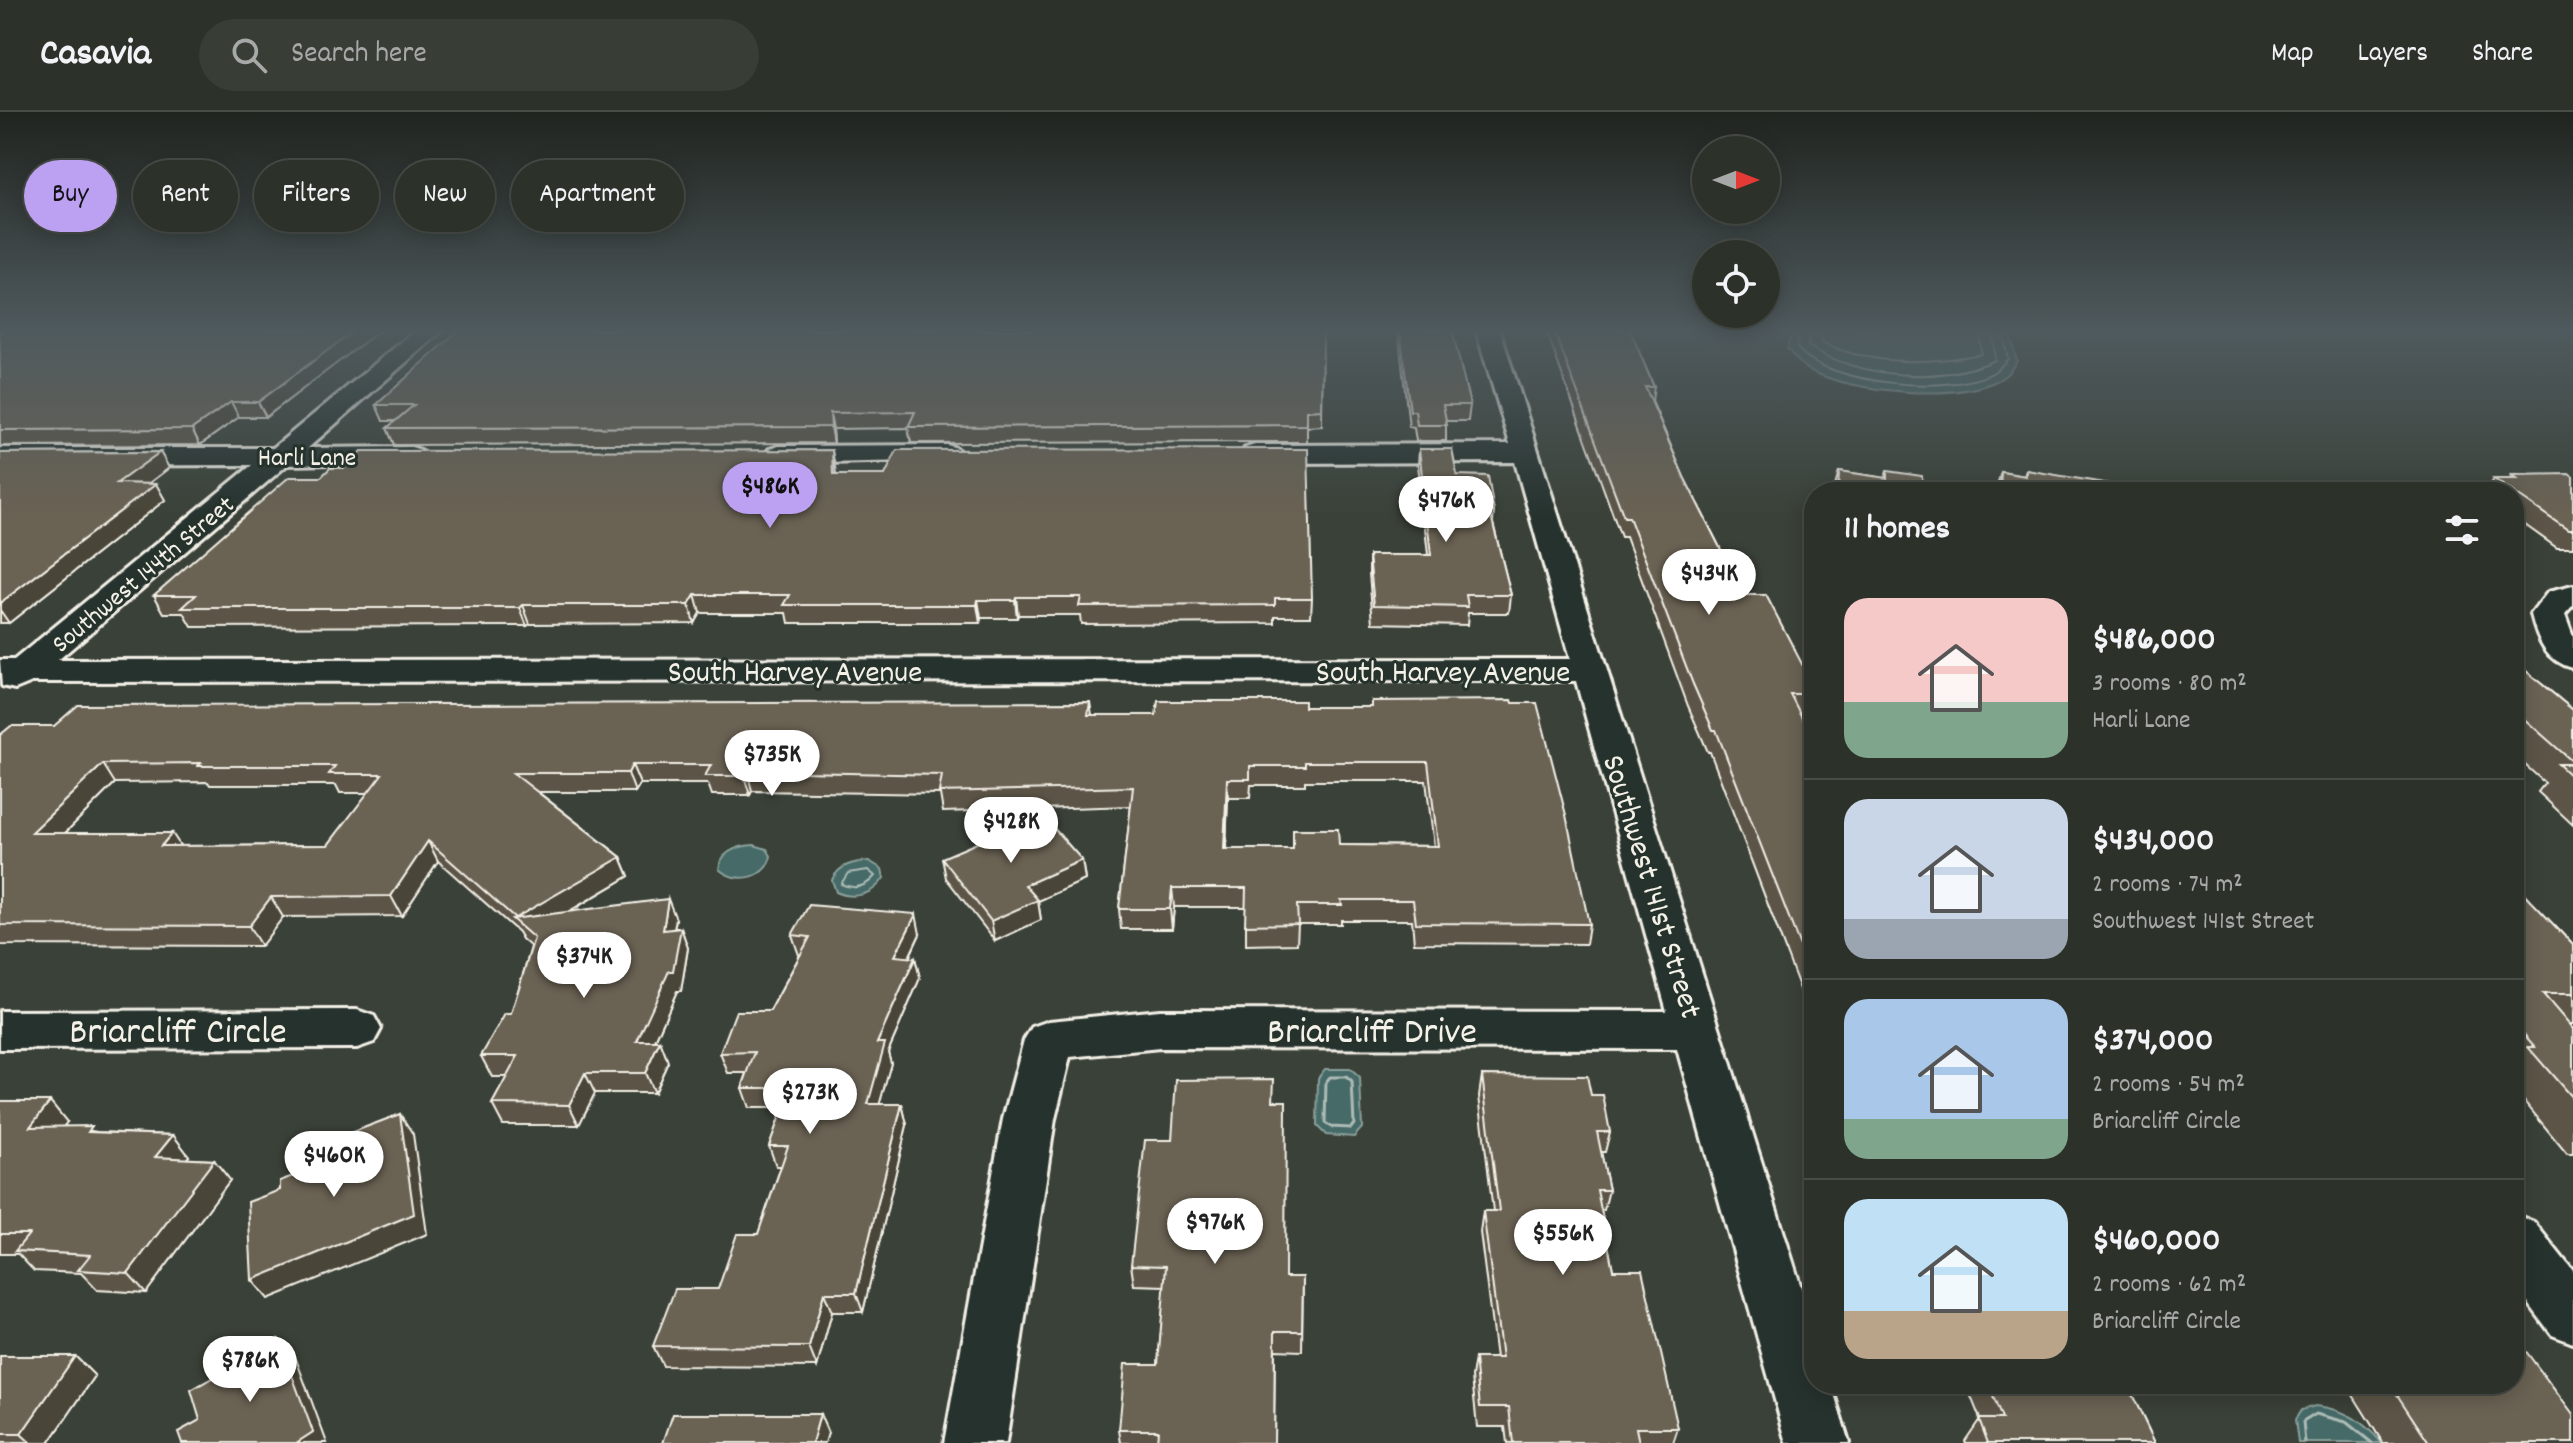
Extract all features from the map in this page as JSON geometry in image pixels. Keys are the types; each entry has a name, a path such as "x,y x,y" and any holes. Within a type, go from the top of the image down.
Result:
{"street":[{"name":"Southwest 144th Street","path":"8,678 357,392"},
{"name":"Southwest 141st Street","path":"1508,392 1818,1443"},
{"path":"1223,454 1527,453"},
{"path":"744,455 968,454"},
{"name":"Harli Lane","path":"0,457 441,456"},
{"path":"2560,605 2555,639 2573,657"},
{"name":"South Harvey Avenue","path":"8,678 1589,670"},
{"name":"Briarcliff Circle","path":"0,1030 357,1029"},
{"name":"Briarcliff Drive","path":"975,1443 1029,1119 1049,1040 1160,1029 1696,1030"},
{"path":"2524,1252 2573,1316"}],"water":[{"path":"754,845 767,849 771,856 757,875 733,877 719,869 723,858 731,851"},
{"path":"869,861 882,869 884,878 880,884 863,894 850,896 836,892 832,880 838,871 852,863"},
{"path":"1325,1069 1350,1069 1360,1078 1362,1128 1354,1137 1326,1135 1317,1126 1318,1078"},
{"path":"2315,1406 2353,1417 2382,1443 2298,1443 2295,1420 2301,1410"}],"building":[{"path":"0,392 271,392 258,402 231,402 192,429 0,430"},
{"path":"390,392 1322,392 1322,410 1307,411 1307,425 908,427 915,412 830,413 831,427 387,428 414,405 376,405"},
{"path":"1408,392 1467,392 1470,405 1443,405 1447,425 1417,425 1415,411 1410,411"},
{"path":"1577,392 1647,392 1684,477 1744,595 1766,595 1804,668 1804,694 1790,694 1804,721 1804,956 1629,517 1624,517"},
{"path":"1308,449 1312,598 1275,598 1275,605 1079,606 1081,597 1016,597 1015,600 978,600 977,605 784,605 790,595 695,595 689,605 182,608 196,595 154,595 289,477 321,477 330,468 344,468 362,451 832,450 833,475 885,475 897,450"},
{"path":"1419,449 1452,449 1457,475 1488,476 1494,512 1490,512 1511,595 1466,595 1468,607 1374,605 1369,555 1431,555"},
{"path":"160,452 117,483 156,484 0,603 0,453"},
{"path":"2026,470 2099,482 2000,482 2001,472 2026,476"},
{"path":"1839,471 1887,478 1887,471 1922,476 1922,482 1838,482"},
{"path":"2569,474 2573,477 2573,530 2568,530 2524,500 2524,482 2498,482 2494,479 2517,479 2512,475"},
{"path":"2524,669 2573,710 2573,762 2524,719"},
{"path":"1512,700 1513,703 1537,703 1566,815 1589,924 1416,923 1413,900 1341,900 1342,905 1297,905 1298,924 1245,925 1246,888 1172,888 1170,909 1119,909 1133,787 939,792 942,775 747,771 744,776 705,776 711,765 632,765 628,773 513,773 621,857 515,918 428,841 391,896 271,897 249,926 0,925 0,735 11,726 54,726 78,705 1090,702 1088,715 1156,715 1158,701 1304,701 1304,707 1372,707 1372,701","holes":["1305,762 1428,762 1438,846 1339,845 1338,829 1293,829 1293,849 1224,849 1227,779 1250,779 1250,766 1305,766","201,763 198,766 335,766 329,774 382,774 328,845 161,846 172,833 31,833 103,764"]},
{"path":"2558,764 2573,764 2573,778"},
{"path":"1042,815 1082,860 1025,885 1038,900 991,921 942,858"},
{"path":"2524,894 2573,945 2573,994 2543,994 2573,1029 2573,1099 2528,1047 2535,1047 2524,1034"},
{"path":"668,899 663,930 681,928 673,971 669,971 637,1041 660,1041 645,1073 585,1073 569,1105 492,1104 518,1056 481,1056 505,1014 511,1014 534,938 512,919"},
{"path":"809,905 916,914 895,956 915,958 877,1043 885,1043 868,1104 902,1104 856,1293 824,1293 809,1347 653,1346 675,1289 718,1289 737,1234 758,1234 788,1146 769,1146 790,1088 742,1088 755,1052 720,1053 736,1011 770,1011 810,937 792,935"},
{"path":"1482,1075 1587,1076 1591,1095 1603,1095 1610,1132 1597,1132 1609,1190 1597,1190 1613,1270 1642,1270 1678,1428 1636,1428 1639,1443 1513,1443 1509,1407 1480,1407 1475,1358 1502,1358 1483,1211 1499,1211"},
{"path":"1274,1079 1273,1101 1286,1101 1285,1277 1303,1277 1302,1331 1275,1331 1274,1443 1157,1443 1158,1430 1119,1430 1125,1364 1158,1364 1166,1266 1131,1265 1145,1140 1172,1140 1176,1080"},
{"path":"0,1101 50,1101 30,1127 92,1126 88,1132 173,1135 155,1157 214,1160 128,1273 78,1270 90,1255 15,1251 29,1234 0,1234"},
{"path":"400,1114 414,1214 252,1280 248,1202 280,1190 280,1181 334,1160 332,1140"},
{"path":"279,1340 313,1432 296,1443 182,1443 178,1432 200,1420 191,1390"},
{"path":"2524,1349 2573,1415 2573,1443 2429,1443 2397,1394 2524,1394"},
{"path":"0,1356 75,1356 21,1434 0,1434"},
{"path":"1992,1394 2132,1394 2155,1443 1988,1443 1979,1419 2002,1419"},
{"path":"673,1414 820,1414 812,1443 663,1443"}]}
